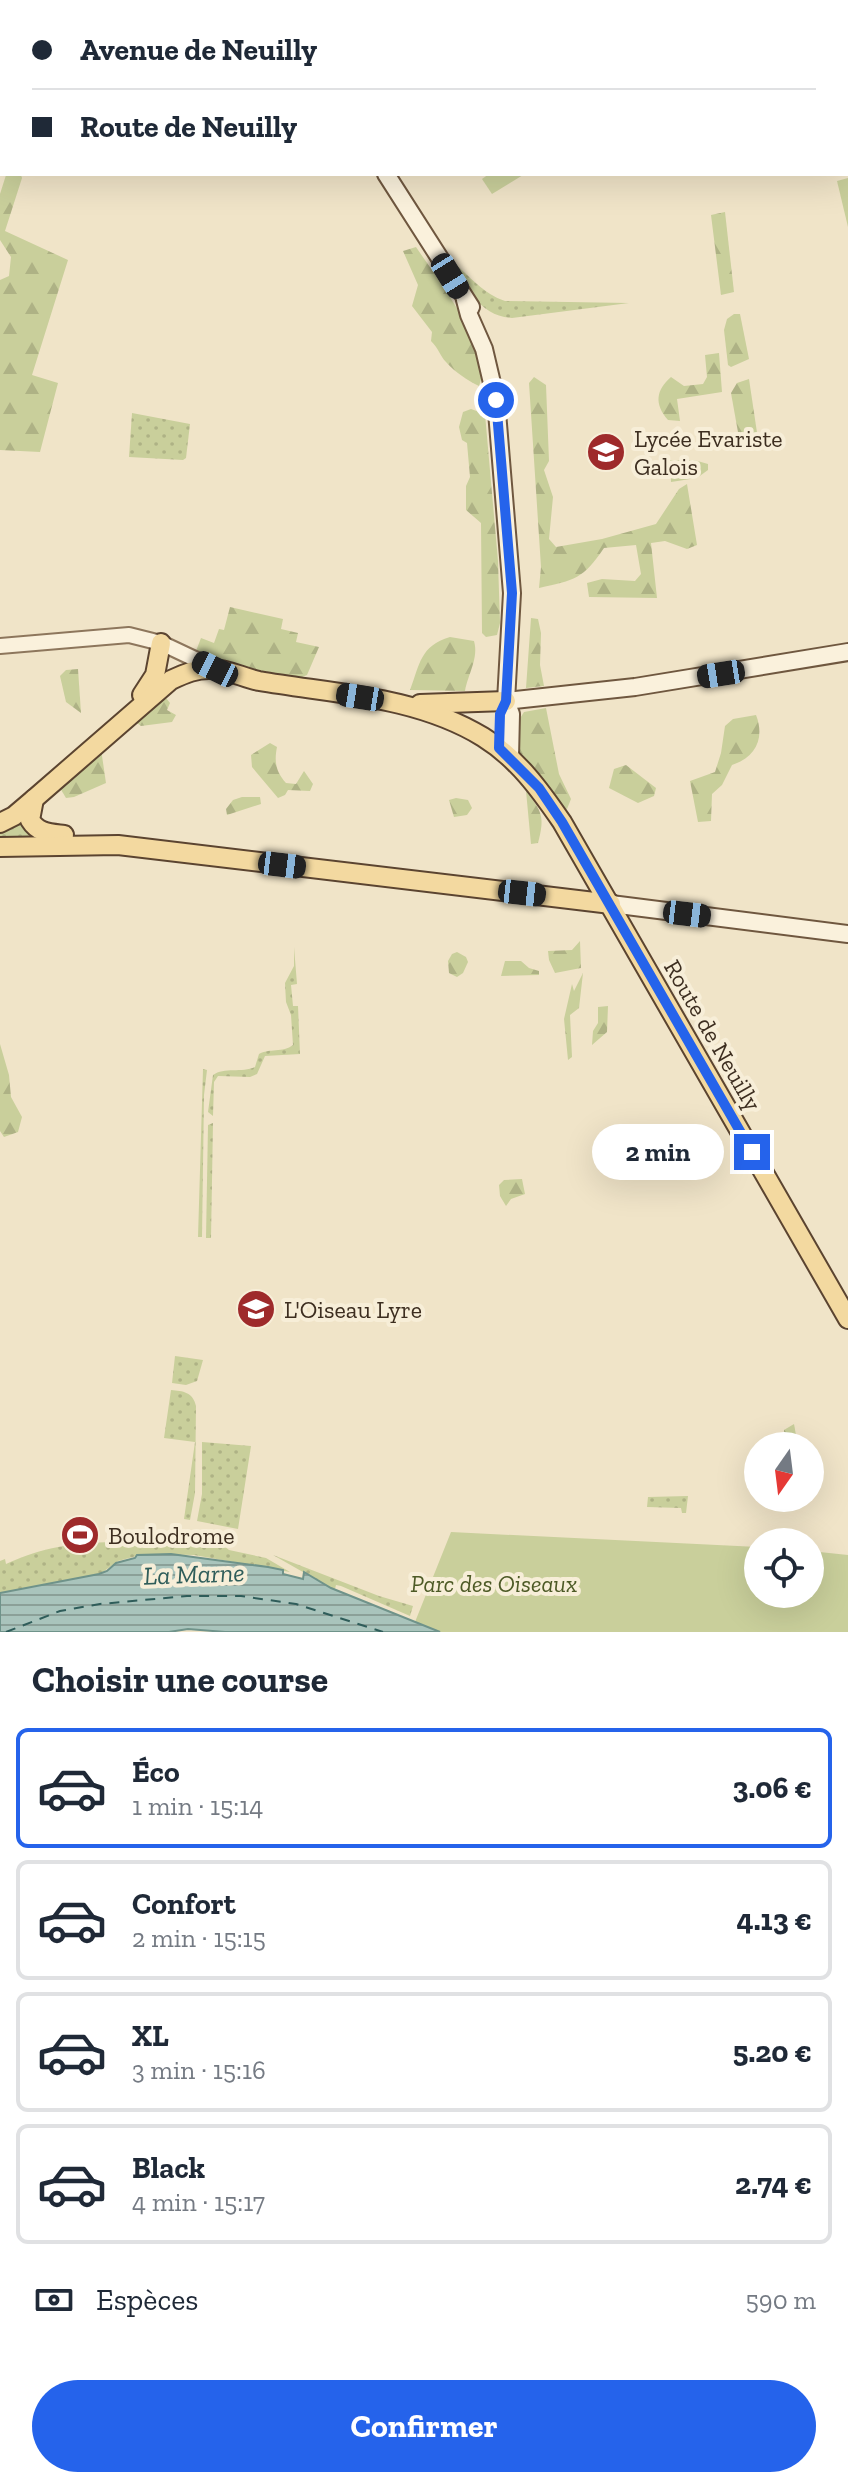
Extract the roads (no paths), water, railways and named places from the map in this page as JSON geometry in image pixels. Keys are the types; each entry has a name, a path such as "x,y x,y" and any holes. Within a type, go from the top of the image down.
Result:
{"main road":[{"path":"387,176 475,312 491,343 498,379 496,400 512,593 506,701 500,714 505,753"},
{"path":"120,723 153,681 161,643"},
{"path":"0,823 14,816 171,680 198,670 215,669 256,680 409,705 506,701 635,687 848,652"},
{"name":"Route de Neuilly","path":"409,705 465,726 505,753 539,788 611,904 848,1319"},
{"path":"34,799 30,820 39,830 70,835 90,844"},
{"path":"0,847 90,844 131,847 848,934"}],"street":[{"path":"0,646 121,634 161,643 215,669"}],"water":[{"name":"La Marne","path":"171,1554 268,1567 303,1579 304,1572 331,1588 440,1632 225,1632 188,1629 169,1632 0,1632 0,1593 99,1574 137,1555"}],"place":[{"name":"Lycée Evariste Galois","path":"606,452"},
{"name":"L'Oiseau Lyre","path":"256,1309"},
{"name":"Boulodrome","path":"80,1535"}],"park label":[{"name":"Parc des Oiseaux","path":"494,1583"}]}
